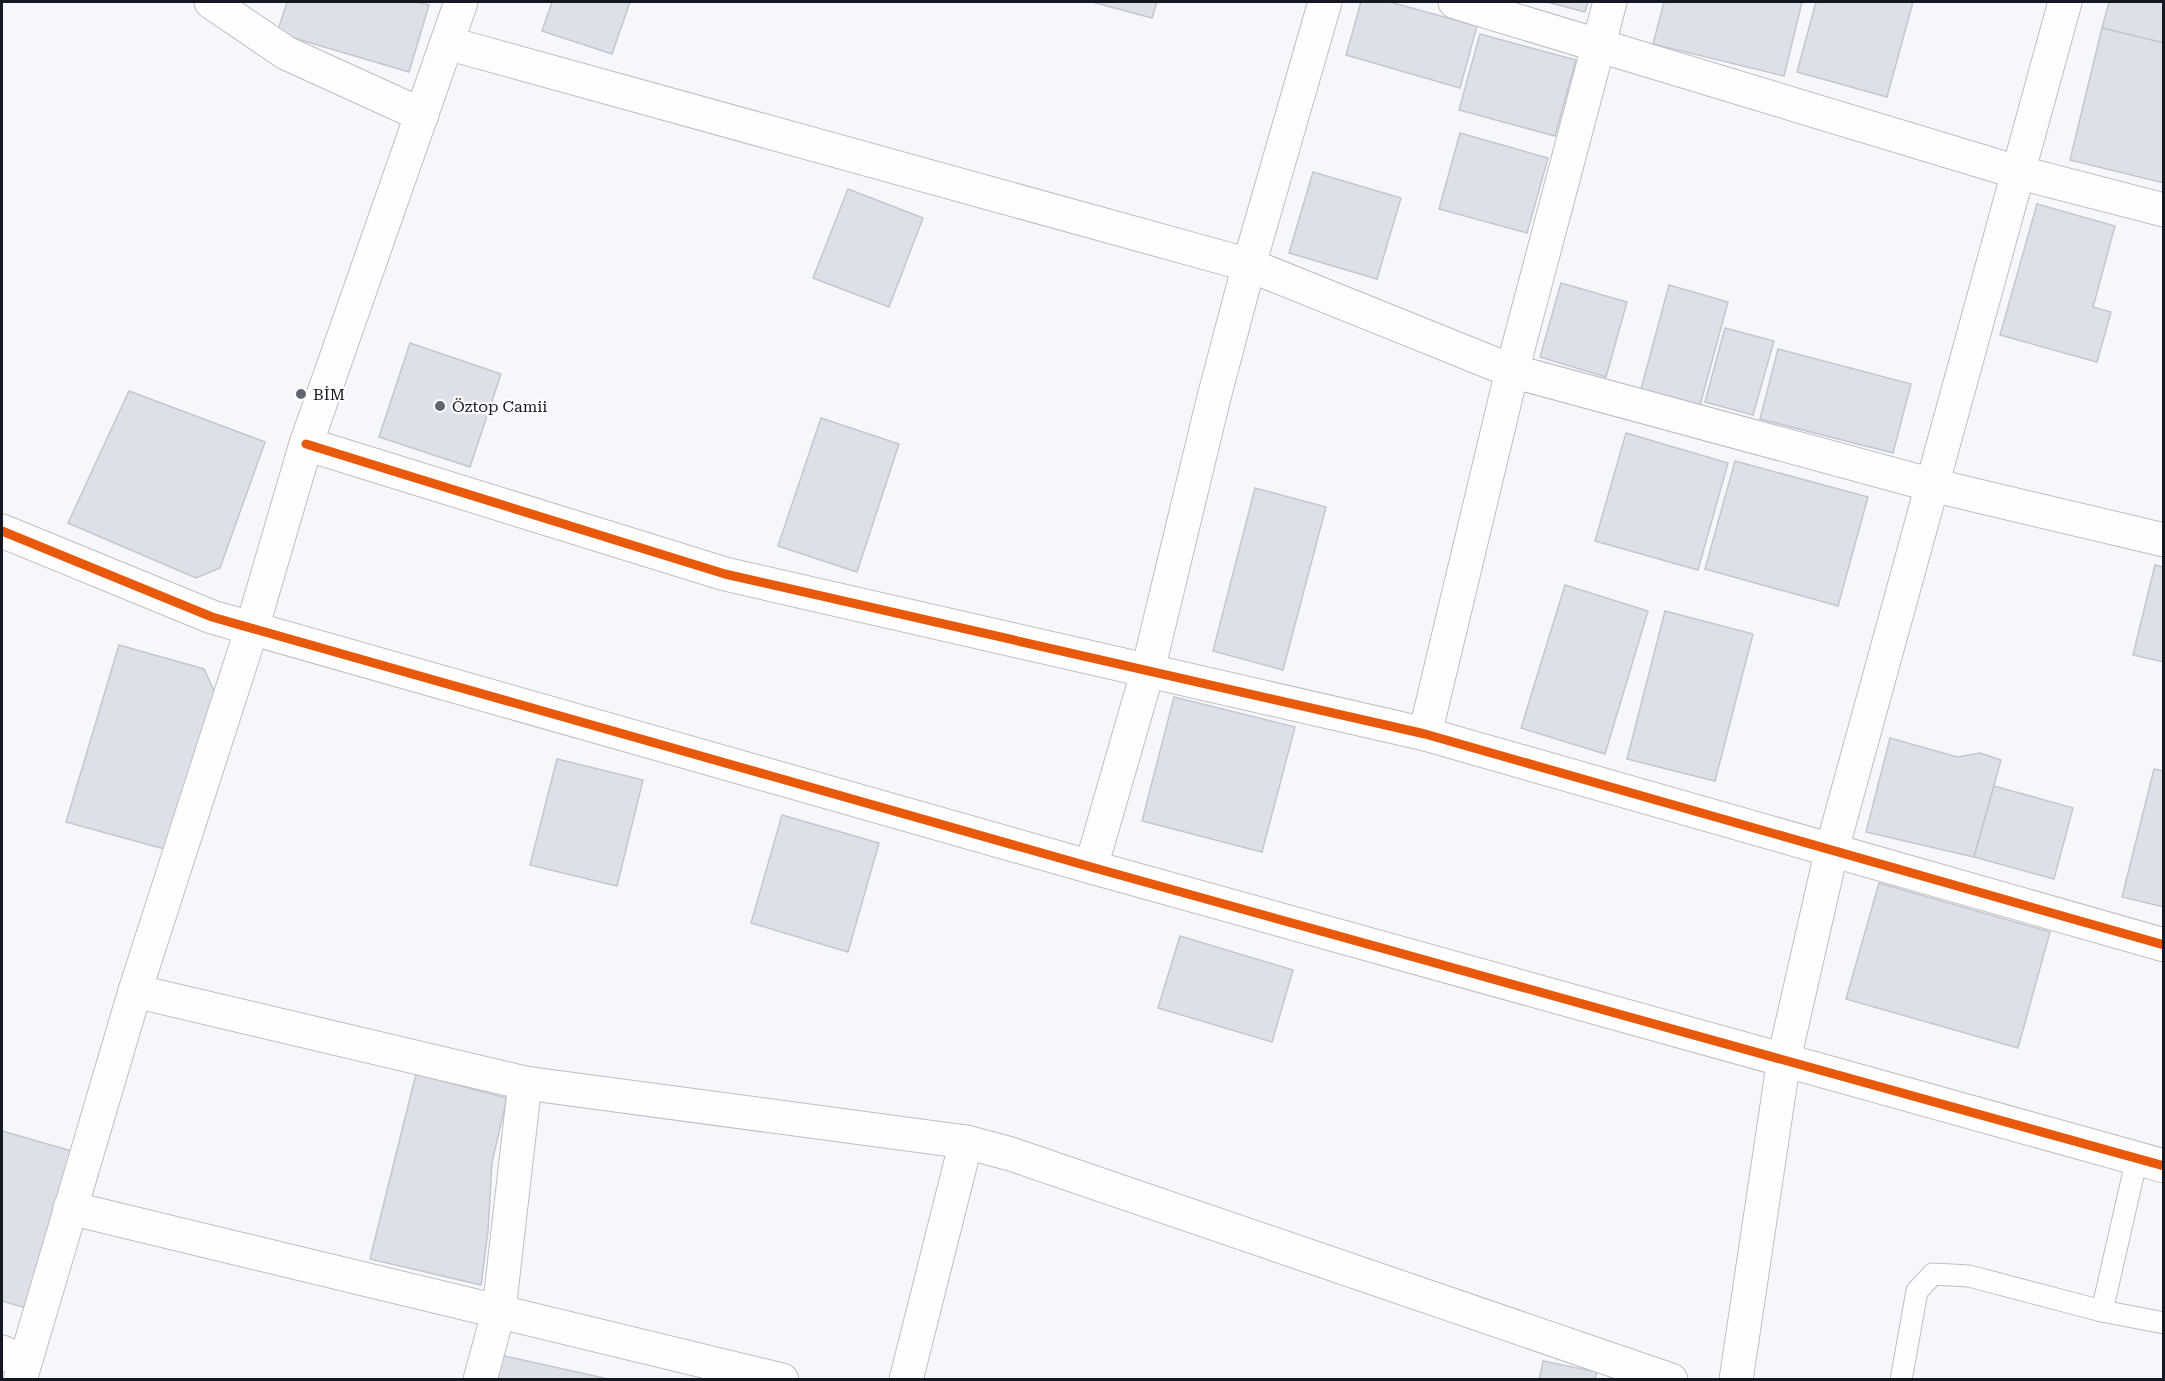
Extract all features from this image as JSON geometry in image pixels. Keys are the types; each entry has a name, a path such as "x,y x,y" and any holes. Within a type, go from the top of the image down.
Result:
{"street":[{"path":"211,2 286,53 422,115"},
{"path":"15,1364 70,1208 135,991 252,628 306,444 461,2"},
{"path":"1091,867 1148,670 1213,401 1249,265 1325,2"},
{"path":"1455,2 2017,172 2163,210"},
{"path":"1425,734 1512,371 1611,2"},
{"path":"1736,1380 1784,1059 1832,849 2065,2"},
{"path":"447,43 1249,265 1512,371 1932,485 2163,540"},
{"path":"306,444 725,574 1425,734 2163,945"},
{"path":"2,531 212,617 1091,867 2150,1162"},
{"path":"135,991 525,1083 966,1142 1023,1158 1671,1380"},
{"path":"480,1380 499,1310 525,1083"},
{"path":"906,1380 966,1142"},
{"path":"70,1208 782,1380"}],"lane":[{"path":"2102,1311 2150,1162"},
{"path":"1901,1380 1917,1290 1932,1274 1969,1276 2102,1311 2163,1323"}],"building":[{"path":"287,2 416,2 429,5 409,72 277,33"},
{"path":"552,2 630,2 612,54 542,31"},
{"path":"1092,2 1157,2 1152,18"},
{"path":"1361,2 1390,2 1477,26 1460,88 1346,55"},
{"path":"1547,2 1588,2 1585,12"},
{"path":"1664,2 1802,2 1784,76 1653,44"},
{"path":"1816,2 1913,2 1887,97 1797,72"},
{"path":"2109,2 2164,2 2164,43 2102,28"},
{"path":"2102,28 2164,43 2164,183 2070,160"},
{"path":"1480,34 1576,60 1555,136 1459,110"},
{"path":"1460,133 1548,158 1527,233 1439,209"},
{"path":"1313,172 1401,198 1377,279 1289,253"},
{"path":"848,189 923,218 889,307 813,278"},
{"path":"2037,204 2115,226 2093,307 2111,312 2097,362 2000,335"},
{"path":"1561,283 1627,302 1606,377 1540,357"},
{"path":"1669,285 1728,302 1700,405 1641,389"},
{"path":"1725,328 1774,341 1753,415 1705,402"},
{"name":"Öztop Camii","path":"410,343 501,374 470,467 379,437"},
{"path":"1778,349 1911,384 1893,453 1760,419"},
{"path":"129,391 265,442 220,568 196,578 68,523"},
{"path":"821,418 899,444 857,572 778,546"},
{"path":"1626,433 1728,463 1698,570 1595,541"},
{"path":"1735,461 1868,497 1838,606 1705,569"},
{"path":"1255,488 1326,507 1283,670 1213,651"},
{"path":"2155,565 2164,567 2164,662 2133,655"},
{"path":"1565,585 1648,611 1605,754 1521,728"},
{"path":"1665,611 1753,634 1715,781 1627,759"},
{"path":"119,645 204,669 215,693 168,850 66,822"},
{"path":"1174,697 1295,727 1262,852 1142,821"},
{"path":"1890,738 1957,757 1980,753 2001,760 1974,857 1866,832"},
{"path":"557,759 643,780 617,886 530,865"},
{"path":"2154,769 2164,771 2164,907 2122,897"},
{"path":"1994,786 2073,808 2054,879 1974,857"},
{"path":"782,815 879,843 848,952 751,923"},
{"path":"1879,883 2050,932 2018,1048 1846,999"},
{"path":"1180,936 1293,970 1272,1042 1158,1008"},
{"path":"416,1074 507,1098 492,1162 488,1231 481,1285 370,1259"},
{"path":"2,1131 72,1151 26,1308 2,1301"},
{"path":"500,1355 613,1380 495,1380"},
{"path":"1543,1361 1597,1372 1595,1378 1602,1380 1539,1380"}],"cycle path":[{"path":"306,444 725,574 1425,734 2164,945"},
{"path":"2,531 212,617 1091,867 2164,1166"}],"place":[{"name":"BİM","path":"301,394"},
{"name":"Öztop Camii","path":"440,406"}]}
